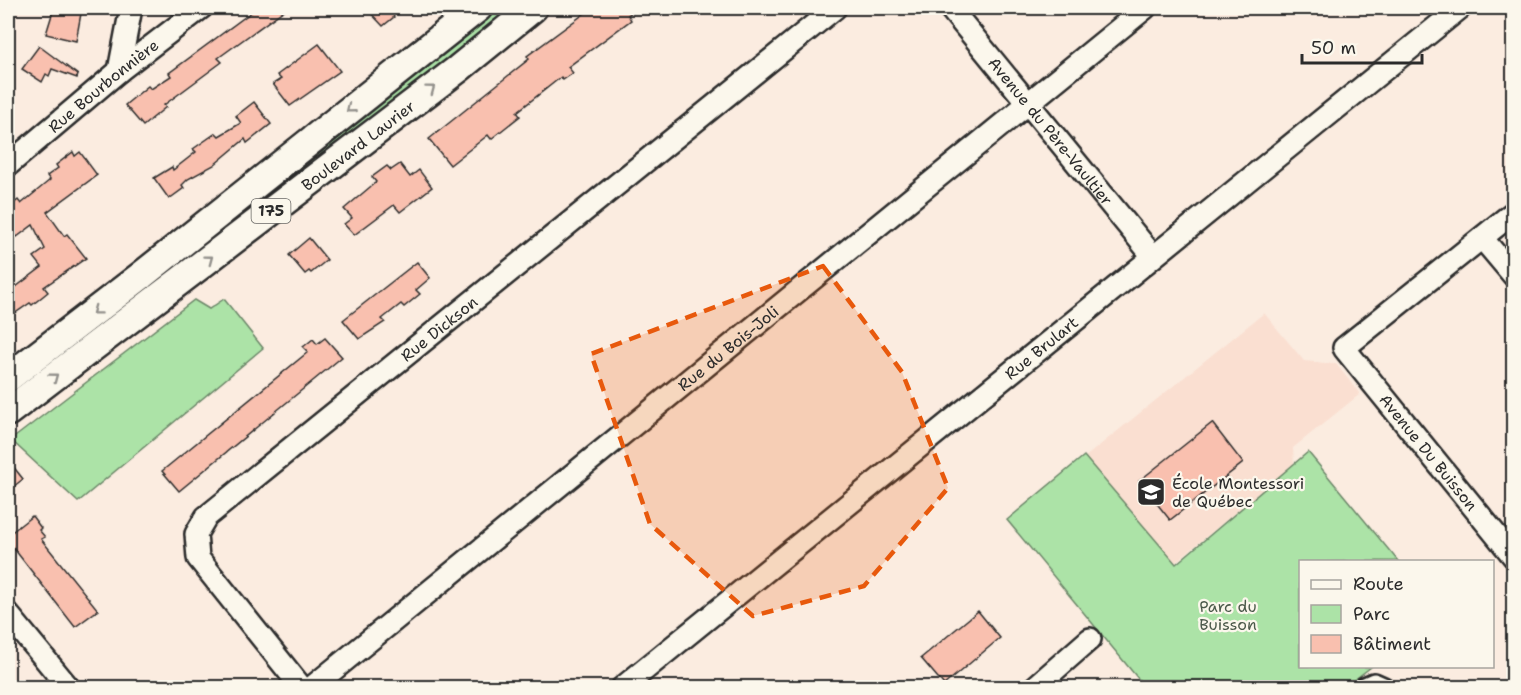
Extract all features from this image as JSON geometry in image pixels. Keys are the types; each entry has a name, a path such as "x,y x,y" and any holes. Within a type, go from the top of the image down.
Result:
{"main road":[{"name":"Boulevard Laurier","path":"12,374 142,275 478,8"},
{"name":"Boulevard Laurier","path":"8,412 458,69 533,8"}],"street":[{"path":"119,71 131,8"},
{"name":"Rue Bourbonnière","path":"8,165 119,71 201,8"},
{"name":"Rue Dickson","path":"302,687 198,558 195,534 206,517 835,8"},
{"name":"Avenue du Père-Vaultier","path":"950,8 1152,255"},
{"name":"Rue du Bois-Joli","path":"311,687 1145,8"},
{"name":"Rue Brulart","path":"622,687 1152,255 1460,8"},
{"path":"1514,212 1482,238 1514,276"},
{"name":"Avenue Du Buisson","path":"1482,238 1344,348 1514,557"},
{"path":"8,614 59,684"},
{"path":"1034,687 1090,639"},
{"path":"1365,687 1374,684 1383,687"}],"highlighted area":[{"path":"823,266 902,372 948,488 864,586 753,616 650,524 591,354"}],"shaded area":[{"name":"École Montessori de Québec","path":"1264,313 1304,361 1336,364 1360,394 1293,448 1294,464 1096,628 1007,520"}],"green space":[{"path":"495,8 513,8 376,119 8,395 8,391"},
{"path":"224,299 263,348 78,502 11,440 194,300 209,309"},
{"name":"Parc du Buisson","path":"1308,452 1397,560 1299,560 1299,668 1370,668 1345,687 1145,687 1007,520 1084,456 1176,564"}],"building":[{"path":"54,8 82,8 76,41 46,34"},
{"path":"257,8 287,8 218,58 222,62 164,105 166,107 143,126 125,105 148,86 151,89 171,76 169,73"},
{"path":"366,8 389,8 394,17 383,26"},
{"path":"592,8 637,8 628,15 631,20 568,67 573,73 563,80 561,77 517,112 520,116 491,139 488,135 450,165 429,139 529,59 527,56"},
{"path":"319,44 340,71 290,106 273,84 281,79 277,75"},
{"path":"39,46 78,75 77,78 52,69 49,76 46,74 42,82 22,69"},
{"path":"254,102 271,124 247,143 245,139 214,165 188,179 182,185 184,188 169,199 154,178 172,167 173,170 196,152 193,149 216,133 219,136 241,123 236,116"},
{"path":"73,152 75,156 80,152 97,175 47,212 64,236 67,234 86,258 44,287 48,292 32,305 30,303 8,318 8,293 42,267 34,257 45,249 33,225 17,237 8,225 8,208 18,200 21,204 50,180 47,176 58,168 56,165"},
{"path":"400,164 410,177 419,170 432,187 400,212 394,205 354,235 344,224 352,218 344,209 376,182 372,177 387,166 391,170"},
{"path":"309,238 327,260 311,273 309,271 305,274 289,255"},
{"path":"417,262 430,278 416,290 420,294 404,307 401,304 382,319 385,322 359,339 343,320"},
{"path":"325,338 342,357 179,491 162,471 308,352 303,347 313,339 317,344"},
{"path":"1212,423 1243,463 1170,520 1139,481"},
{"path":"8,460 23,479 8,491"},
{"path":"32,516 45,537 41,539 98,610 75,627 8,541 8,535"},
{"path":"978,611 1000,638 944,685 921,658"}],"place":[{"name":"École Montessori de Québec","path":"1151,492"}]}
